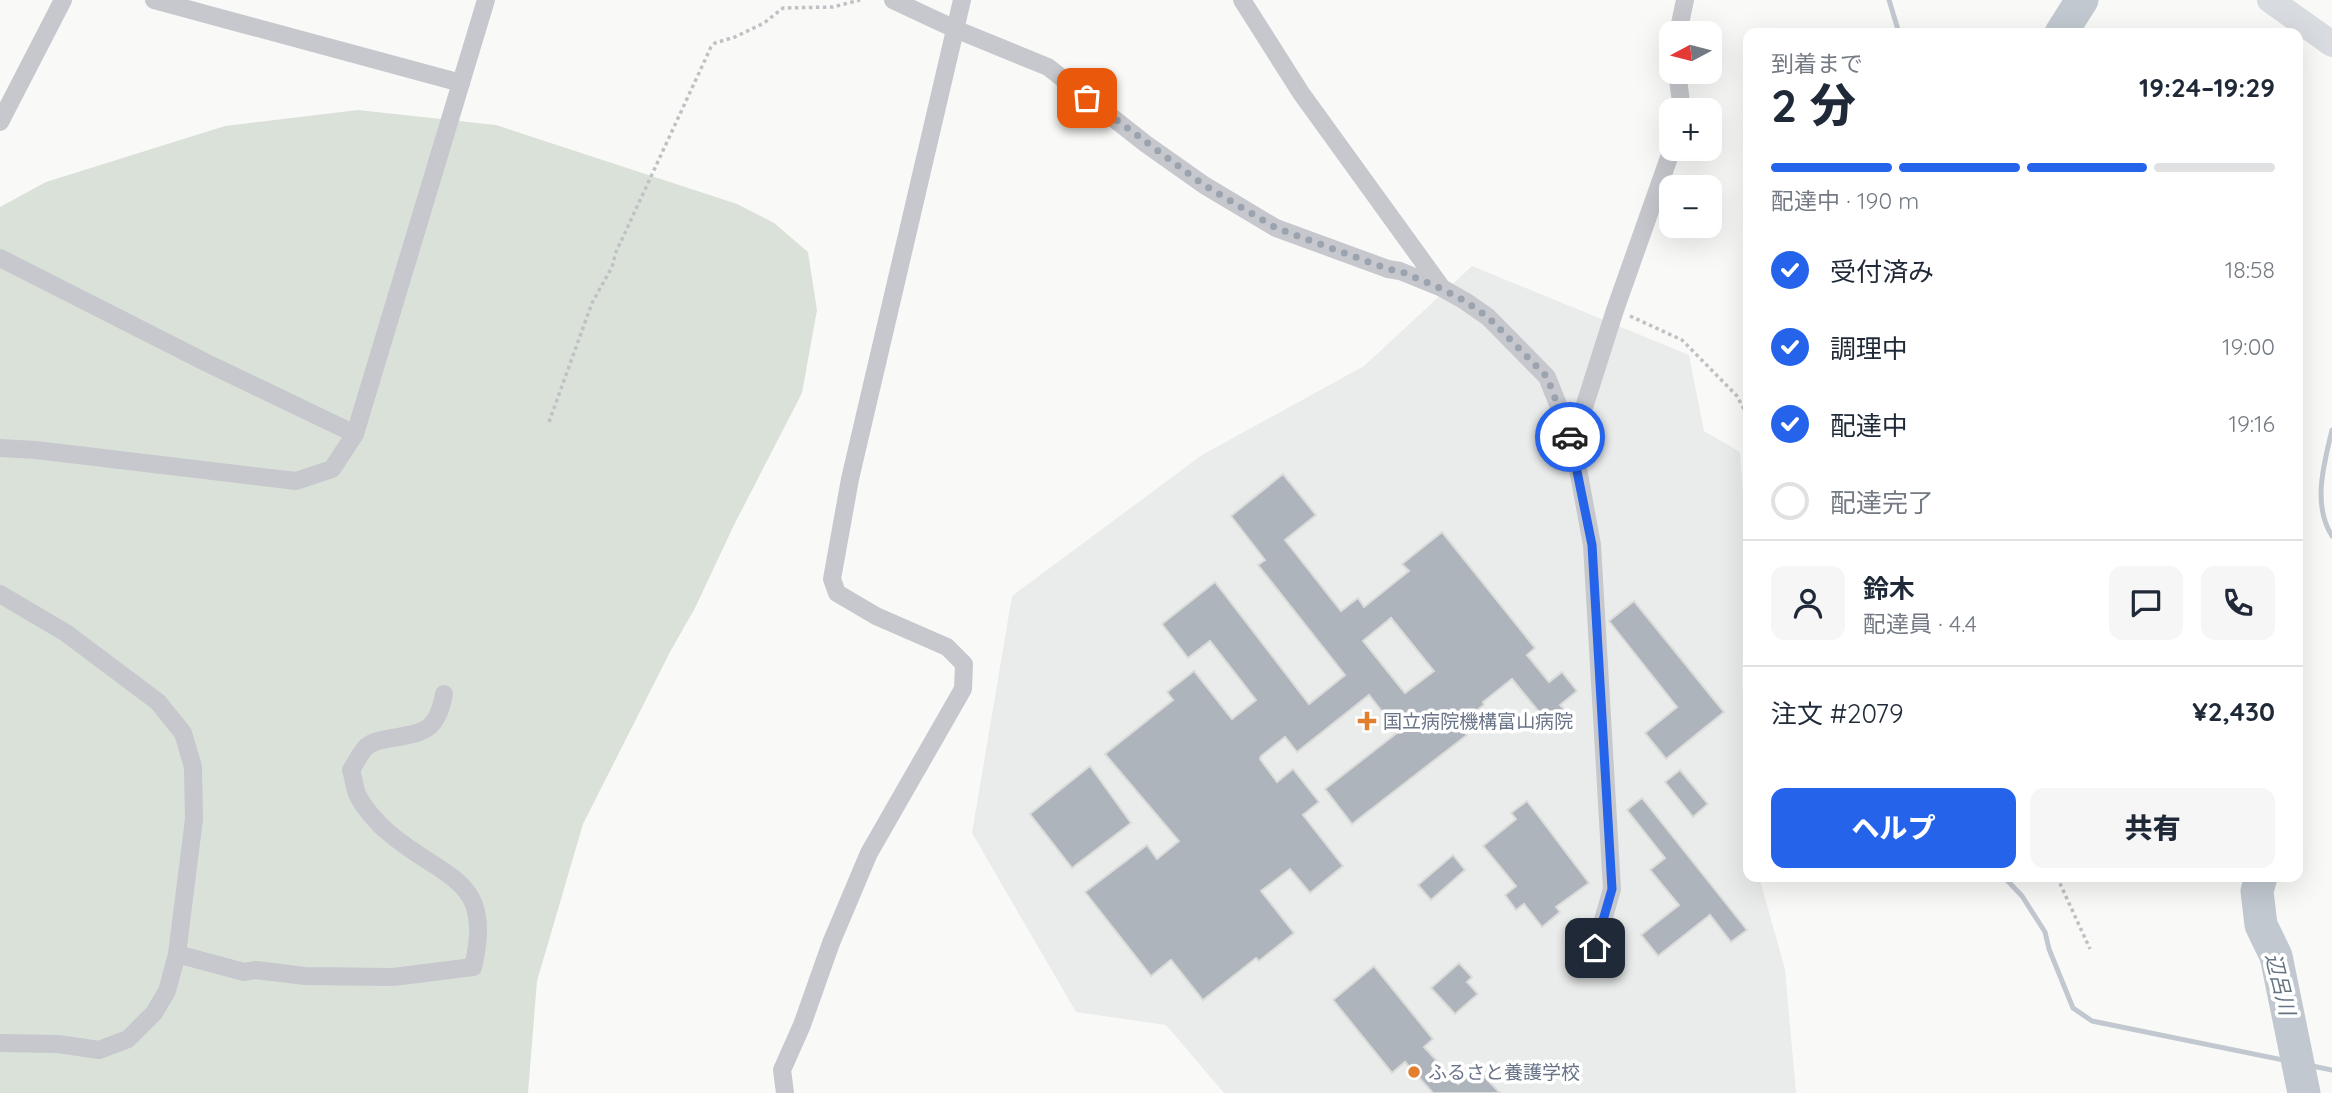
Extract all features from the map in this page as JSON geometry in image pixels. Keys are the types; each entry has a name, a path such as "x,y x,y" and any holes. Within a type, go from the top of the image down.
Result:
{"highway":[{"path":"2270,0 2332,44"}],"street":[{"path":"0,122 63,0"},
{"path":"154,0 461,83"},
{"path":"0,448 296,481 332,469 355,434 486,0"},
{"path":"893,0 1048,67 1146,144 1204,185 1276,228 1400,271 1465,301 1488,317 1547,377 1573,442 1592,545 1612,889 1595,948"},
{"path":"785,1093 782,1070 869,853 963,689 964,664 947,648 856,605 837,593 832,579 850,479 962,0"},
{"path":"1242,0 1301,93 1442,289"},
{"path":"1680,21 1684,1"},
{"path":"1573,442 1615,310 1668,161"},
{"path":"0,258 355,434"},
{"path":"0,594 66,633 158,702 183,733 193,767 194,819 177,954 167,991 154,1013 128,1039 99,1050 58,1044 0,1043"},
{"path":"177,954 244,972 256,970 305,976 393,977 472,967 478,944 475,902 462,884 387,832 357,794 351,770 366,747 377,740 422,733 441,713 444,694"}],"path":[{"path":"549,422 592,303 612,267 616,252 711,47 765,23 783,9 833,8 860,0"},
{"path":"1615,310 1682,340 1737,396 1743,407"},
{"path":"2059,882 2090,949"}],"shaded area":[{"path":"358,110 496,125 737,204 774,223 808,252 817,310 802,393 583,824 537,981 528,1093 0,1093 0,207 46,182 225,126"},
{"name":"国立病院機構富山病院","path":"1472,266 1689,355 1704,431 1740,452 1743,495 1743,882 1760,882 1785,969 1796,1093 1224,1093 1166,1025 1076,1012 972,833 1012,596 1202,455 1364,366"}],"building":[{"path":"1283,474 1316,515 1285,540 1341,611 1358,598 1364,607 1409,571 1402,564 1442,532 1535,648 1527,655 1549,682 1562,672 1577,691 1560,705 1568,714 1552,728 1512,679 1458,724 1467,735 1352,824 1325,789 1398,732 1369,695 1297,752 1285,737 1261,756 1260,759 1277,782 1293,769 1319,802 1303,815 1343,866 1310,893 1290,869 1261,891 1294,933 1259,961 1256,958 1203,1000 1171,960 1151,976 1085,892 1147,845 1157,859 1179,841 1105,754 1173,700 1167,692 1194,671 1232,719 1256,700 1210,641 1188,658 1162,624 1215,582 1309,704 1345,675 1258,565 1265,560 1231,516","holes":["1391,618 1434,671 1405,693 1363,641"]},
{"path":"1634,601 1724,712 1666,759 1645,733 1677,707 1609,621"},
{"path":"1090,766 1131,823 1072,868 1030,814"},
{"path":"1680,770 1708,804 1693,817 1665,782"},
{"path":"1642,798 1747,930 1731,942 1710,915 1658,956 1641,935 1679,905 1650,870 1665,858 1627,810"},
{"path":"1527,801 1589,883 1556,907 1560,912 1542,927 1524,904 1516,910 1505,895 1516,886 1483,846 1516,819 1511,813"},
{"path":"1453,855 1465,870 1431,900 1418,885"},
{"path":"1459,963 1472,977 1467,982 1478,994 1455,1014 1431,988"},
{"path":"1374,966 1433,1039 1424,1047 1458,1084 1476,1068 1500,1093 1433,1093 1405,1062 1392,1073 1333,1000"}],"waterway":[{"path":"1889,0 1897,28"},
{"name":"辺呂川","path":"2064,28 2082,0"},
{"path":"2332,430 2323,470 2321,497 2322,511 2332,536"},
{"path":"2009,882 2022,896 2045,932 2049,949 2073,1008 2092,1021 2332,1070"},
{"name":"辺呂川","path":"2260,882 2257,891 2261,925 2276,956 2304,1093"}],"way so far":[{"path":"1087,98 1204,185 1276,228 1400,271 1465,301 1488,317 1547,377 1570,437"}],"place":[{"name":"国立病院機構富山病院","path":"1367,721"},
{"name":"ふるさと養護学校","path":"1414,1072"}],"route":[{"path":"1570,437 1592,545 1612,889 1595,948"}]}
